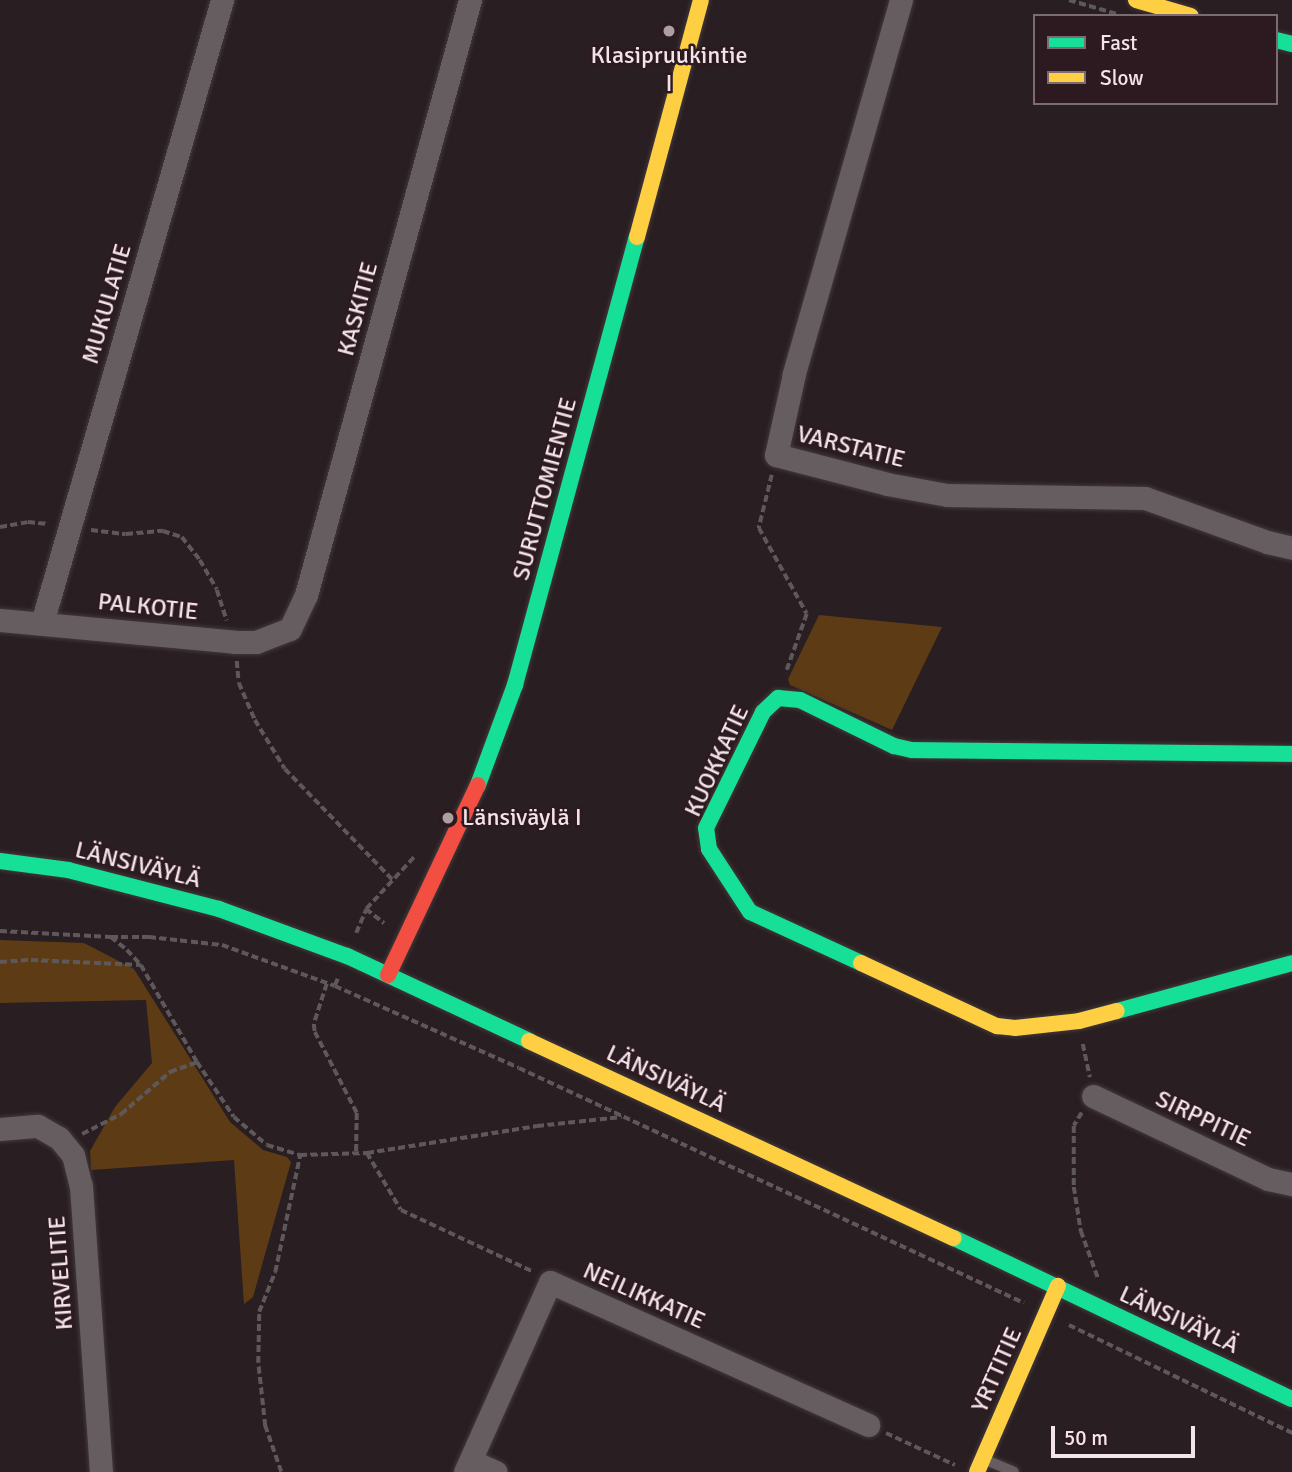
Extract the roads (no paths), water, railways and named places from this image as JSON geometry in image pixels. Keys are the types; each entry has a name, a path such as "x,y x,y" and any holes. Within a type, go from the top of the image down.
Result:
{"street":[{"name":"MUKULATIE","path":"42,623 222,0"},
{"name":"KASKITIE","path":"289,629 306,595 470,0"},
{"name":"SURUTTOMIENTIE","path":"388,975 489,761 515,685 701,0"},
{"name":"VARSTATIE","path":"901,0 794,374 776,456 887,484 947,495 1145,498 1267,542 1292,548"},
{"path":"1143,1 1185,14"},
{"name":"PALKOTIE","path":"0,620 235,642 256,642 289,629"},
{"name":"KUOKKATIE","path":"1292,754 912,750 894,746 800,700 778,698 763,712 706,828 709,849 750,912 997,1026 1015,1028 1079,1021 1292,963"},
{"name":"LÄNSIVÄYLÄ","path":"0,861 111,878 180,897 347,956 1058,1286 1292,1399"},
{"name":"SIRPPITIE","path":"1093,1096 1268,1179 1292,1184"},
{"name":"KIRVELITIE","path":"0,1129 38,1126 59,1138 73,1155 81,1185 101,1472"},
{"name":"NEILIKKATIE","path":"468,1466 550,1282 868,1424"},
{"name":"YRTTITIE","path":"980,1465 1058,1286"},
{"path":"468,1466 496,1472"}],"lane":[{"path":"980,1465 1014,1472"}],"place":[{"name":"Klasipruukintie I","path":"669,31"},
{"name":"Länsiväylä I","path":"448,818"}]}
